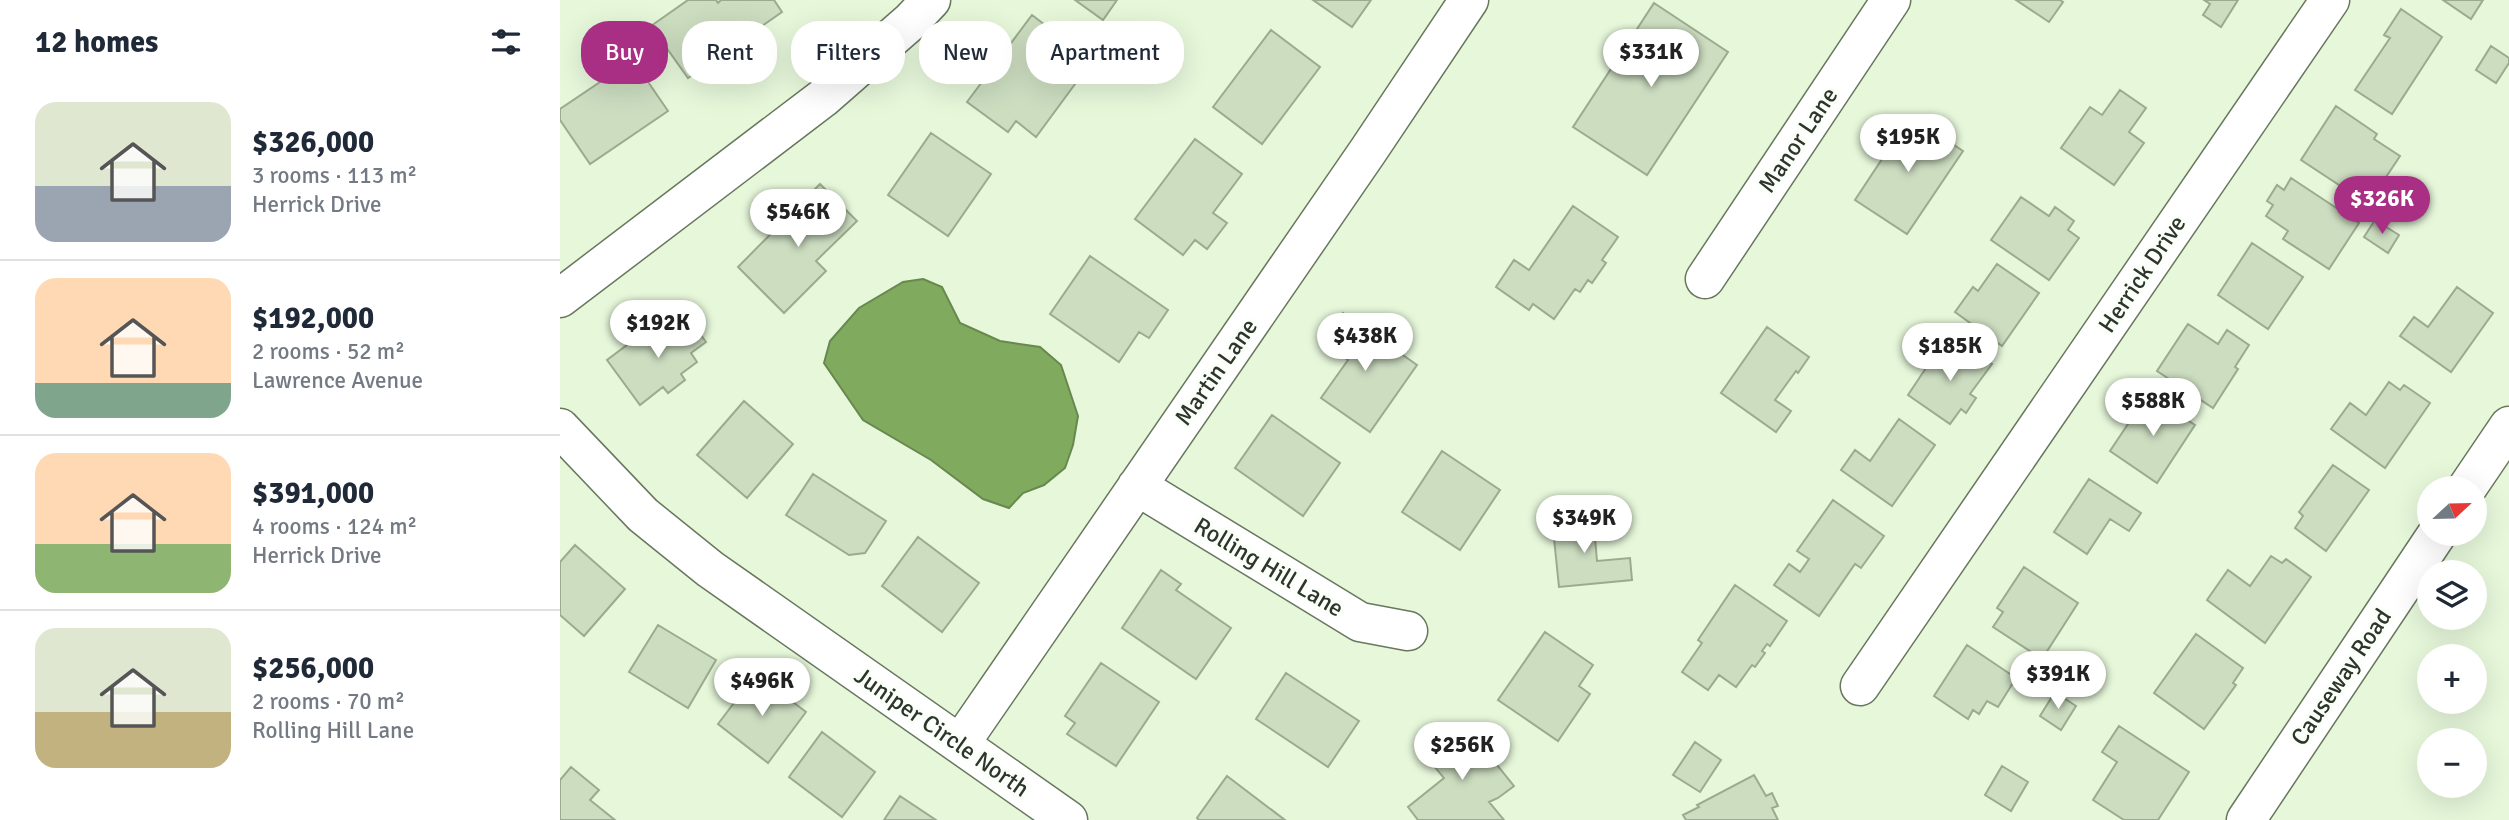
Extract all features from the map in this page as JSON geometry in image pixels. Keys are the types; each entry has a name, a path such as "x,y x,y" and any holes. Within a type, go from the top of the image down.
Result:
{"street":[{"path":"560,298 824,98 931,0"},
{"name":"Martin Lane","path":"960,744 1469,0"},
{"name":"Manor Lane","path":"1705,279 1891,0"},
{"name":"Herrick Drive","path":"1860,686 2330,0"},
{"path":"2475,476 2509,426"},
{"name":"Juniper Circle North","path":"560,428 643,515 710,569 1068,820"},
{"name":"Rolling Hill Lane","path":"1138,486 1360,622 1408,631"},
{"name":"Causeway Road","path":"2246,820 2429,546"}],"shaded area":[{"path":"923,279 942,287 960,323 1000,341 1040,347 1061,365 1078,416 1073,445 1065,468 1044,485 1023,493 1009,508 983,499 931,460 863,420 824,363 830,341 859,308 903,282"}],"building":[{"path":"688,0 716,0 718,3 721,0 774,0 782,12 769,21 682,21 682,70 668,50 668,21 658,21"},
{"path":"1075,0 1117,0 1103,20"},
{"path":"1313,0 1371,0 1352,27"},
{"path":"2016,0 2060,0 2063,2 2049,22"},
{"path":"2204,0 2238,0 2221,27 2203,15 2210,4"},
{"path":"2443,0 2483,0 2471,19"},
{"path":"1654,3 1728,52 1647,175 1573,127"},
{"path":"2401,9 2442,37 2392,114 2355,90 2390,38 2384,35"},
{"path":"1032,15 1040,21 1028,21"},
{"path":"1026,23 1026,84 1075,84 1036,137 1016,121 1008,132 967,102 980,84 1012,84 1012,42"},
{"path":"1271,30 1320,67 1262,144 1213,107"},
{"path":"2491,46 2509,58 2509,63 2496,83 2476,70"},
{"path":"597,84 649,84 668,111 590,164 560,120 560,109"},
{"path":"2120,90 2146,108 2129,132 2144,143 2114,185 2061,148 2090,107 2102,115"},
{"path":"2336,106 2377,134 2374,139 2400,156 2368,204 2301,160"},
{"path":"1911,116 1963,151 1907,234 1855,200 1882,159 1874,154 1889,133 1896,138"},
{"path":"931,133 991,174 948,236 888,195"},
{"path":"1195,139 1242,174 1213,213 1227,223 1207,249 1195,240 1183,255 1135,219"},
{"path":"2291,178 2359,223 2329,269 2283,239 2288,231 2266,216 2273,205 2267,201 2277,185 2284,190"},
{"path":"820,184 857,221 816,261 826,271 784,313 738,267"},
{"path":"2021,197 2049,216 2055,207 2074,221 2068,230 2079,238 2049,280 1991,240"},
{"path":"1573,206 1618,237 1602,260 1606,263 1592,283 1588,280 1580,292 1575,289 1554,319 1533,304 1529,310 1496,287 1514,260 1529,270"},
{"path":"2375,220 2399,235 2388,253 2364,237"},
{"path":"2252,243 2303,277 2268,329 2218,295"},
{"path":"1090,256 1168,310 1149,338 1139,332 1119,362 1050,314"},
{"path":"1997,264 2039,293 2002,346 1955,312 1973,287 1978,291"},
{"path":"2457,287 2493,313 2451,372 2400,336 2414,317 2428,327"},
{"path":"1343,313 1417,365 1370,432 1321,398 1348,360 1323,342"},
{"path":"687,316 706,342 691,353 697,362 681,374 685,380 668,393 663,387 640,405 607,360 643,333 651,343"},
{"path":"2188,324 2218,344 2227,330 2249,345 2235,367 2238,369 2213,408 2157,371"},
{"path":"1767,327 1809,357 1775,400 1791,411 1776,432 1721,393"},
{"path":"1965,345 1992,364 1970,394 1976,398 1966,413 1961,409 1950,424 1908,395 1940,347 1956,358"},
{"path":"2389,382 2400,390 2404,385 2430,403 2385,468 2331,429 2350,403 2366,415"},
{"path":"2148,394 2195,425 2157,483 2110,451"},
{"path":"744,401 793,444 747,498 697,455"},
{"path":"1272,415 1340,463 1303,516 1235,468"},
{"path":"1899,419 1935,445 1892,506 1841,470 1855,450 1870,461"},
{"path":"1442,451 1500,490 1460,550 1402,512"},
{"path":"2333,465 2369,490 2326,551 2295,528 2303,516 2299,512"},
{"path":"813,474 886,521 865,553 849,555 786,515"},
{"path":"2089,479 2141,513 2129,531 2110,519 2087,554 2054,532"},
{"path":"1833,500 1884,536 1861,568 1855,564 1819,616 1774,585 1789,564 1800,572 1809,559 1797,551"},
{"path":"1593,515 1597,561 1630,558 1632,580 1559,587 1552,519"},
{"path":"918,537 979,583 942,632 882,586"},
{"path":"575,545 625,589 584,636 560,615 560,562"},
{"path":"2271,556 2282,563 2286,559 2311,577 2265,643 2207,600 2228,570 2250,586"},
{"path":"2024,567 2078,603 2042,659 1993,627 2003,612 1997,608"},
{"path":"1161,570 1181,584 1176,590 1231,628 1196,679 1122,628"},
{"path":"1735,585 1787,621 1770,646 1767,644 1762,651 1765,653 1755,667 1752,665 1736,687 1719,675 1708,690 1682,672 1702,643 1698,640"},
{"path":"658,625 716,660 688,708 629,672"},
{"path":"1545,632 1593,665 1579,686 1590,694 1558,741 1498,700"},
{"path":"2196,634 2243,668 2233,683 2236,685 2204,729 2154,693"},
{"path":"1967,645 2016,678 1998,707 1987,701 1979,714 1973,710 1968,719 1934,696"},
{"path":"1101,663 1159,702 1116,766 1067,734 1075,723 1065,716"},
{"path":"1286,673 1359,721 1328,767 1256,719"},
{"path":"756,674 806,712 768,763 718,724"},
{"path":"2055,692 2076,706 2061,730 2040,716"},
{"path":"1464,724 1514,786 1489,802 1504,820 1418,820 1408,807 1444,778 1425,755"},
{"path":"2119,726 2189,772 2158,820 2124,820 2093,800 2117,762 2102,752"},
{"path":"822,732 875,772 842,817 789,777"},
{"path":"1695,742 1721,760 1700,792 1673,775"},
{"path":"2002,766 2028,782 2011,811 1985,795"},
{"path":"571,767 599,790 590,800 615,820 560,820 560,780"},
{"path":"1754,775 1766,796 1772,793 1778,806 1772,808 1778,820 1686,820 1683,815 1699,807 1697,805"},
{"path":"1227,776 1285,820 1199,820 1197,818"},
{"path":"900,796 936,820 884,820"}]}
